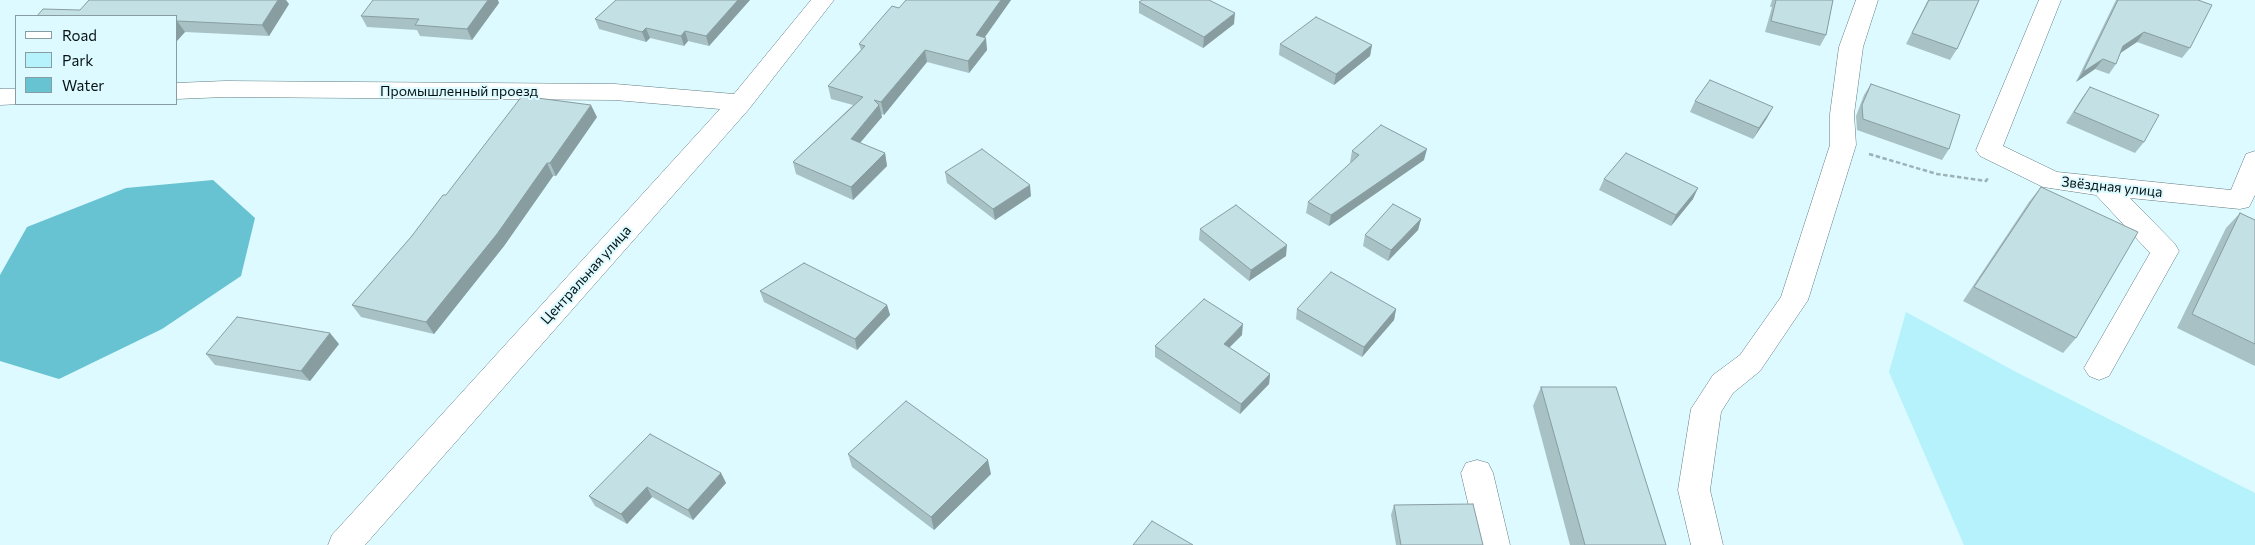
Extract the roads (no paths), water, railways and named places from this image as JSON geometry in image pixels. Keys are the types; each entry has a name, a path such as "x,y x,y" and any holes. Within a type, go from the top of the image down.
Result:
{"street":[{"name":"Центральная улица","path":"344,545 740,103 823,0"},
{"path":"1707,545 1694,490 1706,409 1723,384 1750,363 1794,300 1843,145 1842,114 1851,48 1867,0"},
{"name":"Звёздная улица","path":"2050,0 1989,150 2052,181 2240,200 2255,160"},
{"name":"Промышленный проезд","path":"178,91 615,92 740,103"},
{"path":"0,97 15,96"},
{"path":"2099,368 2164,251 2104,187"},
{"path":"1477,473 1494,545"}],"water":[{"path":"213,180 255,218 241,276 162,329 59,379 0,361 0,275 27,227 126,188"}]}
